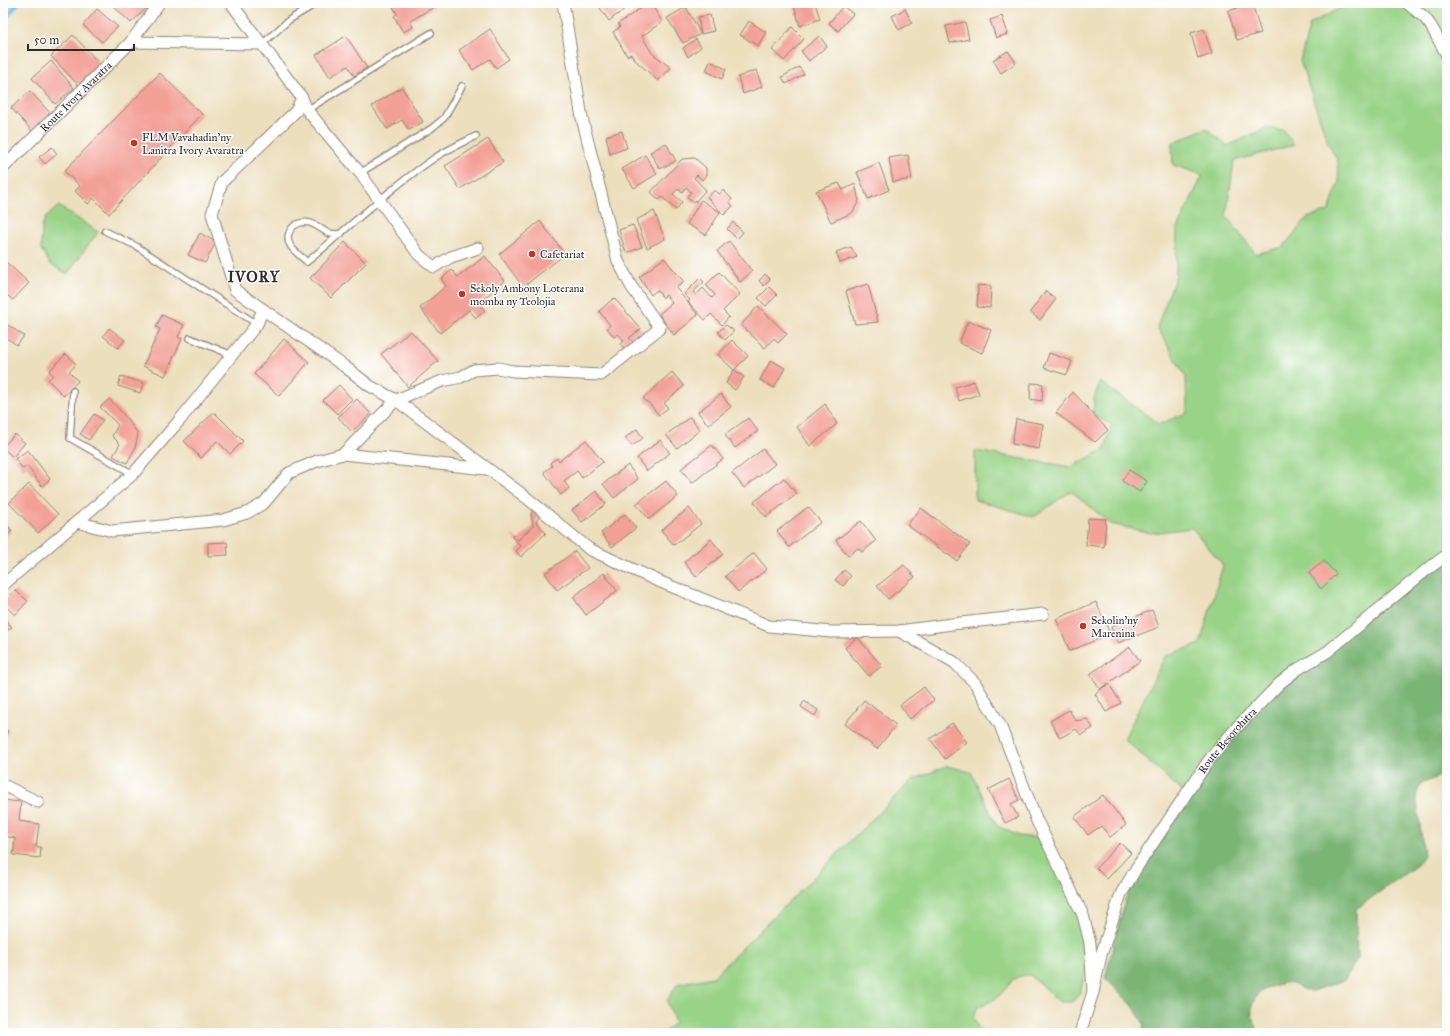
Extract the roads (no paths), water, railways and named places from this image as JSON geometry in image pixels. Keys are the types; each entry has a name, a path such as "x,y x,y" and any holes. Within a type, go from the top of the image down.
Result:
{"street":[{"name":"Route Ivory Avaratra","path":"3,168 131,42 160,3"},
{"path":"232,3 302,98 306,110 360,173 419,255 434,267 451,257 478,248"},
{"path":"343,454 396,400 442,382 461,377 474,370 498,368 513,371 601,375 660,328 631,286 618,261 582,118 563,3"},
{"path":"1407,3 1425,18 1447,55"},
{"path":"131,42 262,44"},
{"path":"302,98 296,111 222,182 212,214 235,290 344,366 370,386 396,400 486,469 527,498 589,549 658,581 769,626 831,632 898,631 1043,614"},
{"path":"3,585 133,474 179,421 257,324 263,309"},
{"path":"77,522 112,531 223,520 247,513 264,503 289,473 317,461 343,454 486,469"},
{"name":"Route Besorohitra","path":"1080,1033 1093,992 1101,955 1121,894 1137,867 1209,760 1238,726 1280,683 1298,669 1327,652 1425,571 1447,555"},
{"path":"898,631 954,662 975,683 1000,725 1037,821 1083,915 1090,943 1093,992"},
{"path":"3,785 38,802"}],"lane":[{"path":"262,44 289,20 317,3"},
{"path":"306,110 431,34"},
{"path":"360,173 432,128 444,118 462,86"},
{"path":"341,234 328,233 314,224 305,222 297,224 290,230 287,238 290,246 307,262 341,234 379,200 434,158 476,136"},
{"path":"105,231 136,246 257,324"},
{"path":"190,338 232,355"},
{"path":"74,391 70,438 133,474"}],"waterway":[{"path":"3,22 18,3"}],"place":[{"name":"FLM Vavahadin'ny Lanitra Ivory Avaratra","path":"134,143"},
{"name":"Cafetariat","path":"532,254"},
{"name":"Sekoly Ambony Loterana momba ny Teolojia","path":"462,294"},
{"name":"Sekolin'ny Marenina","path":"1083,626"}],"district":[{"name":"IVORY","path":"254,277"}]}
